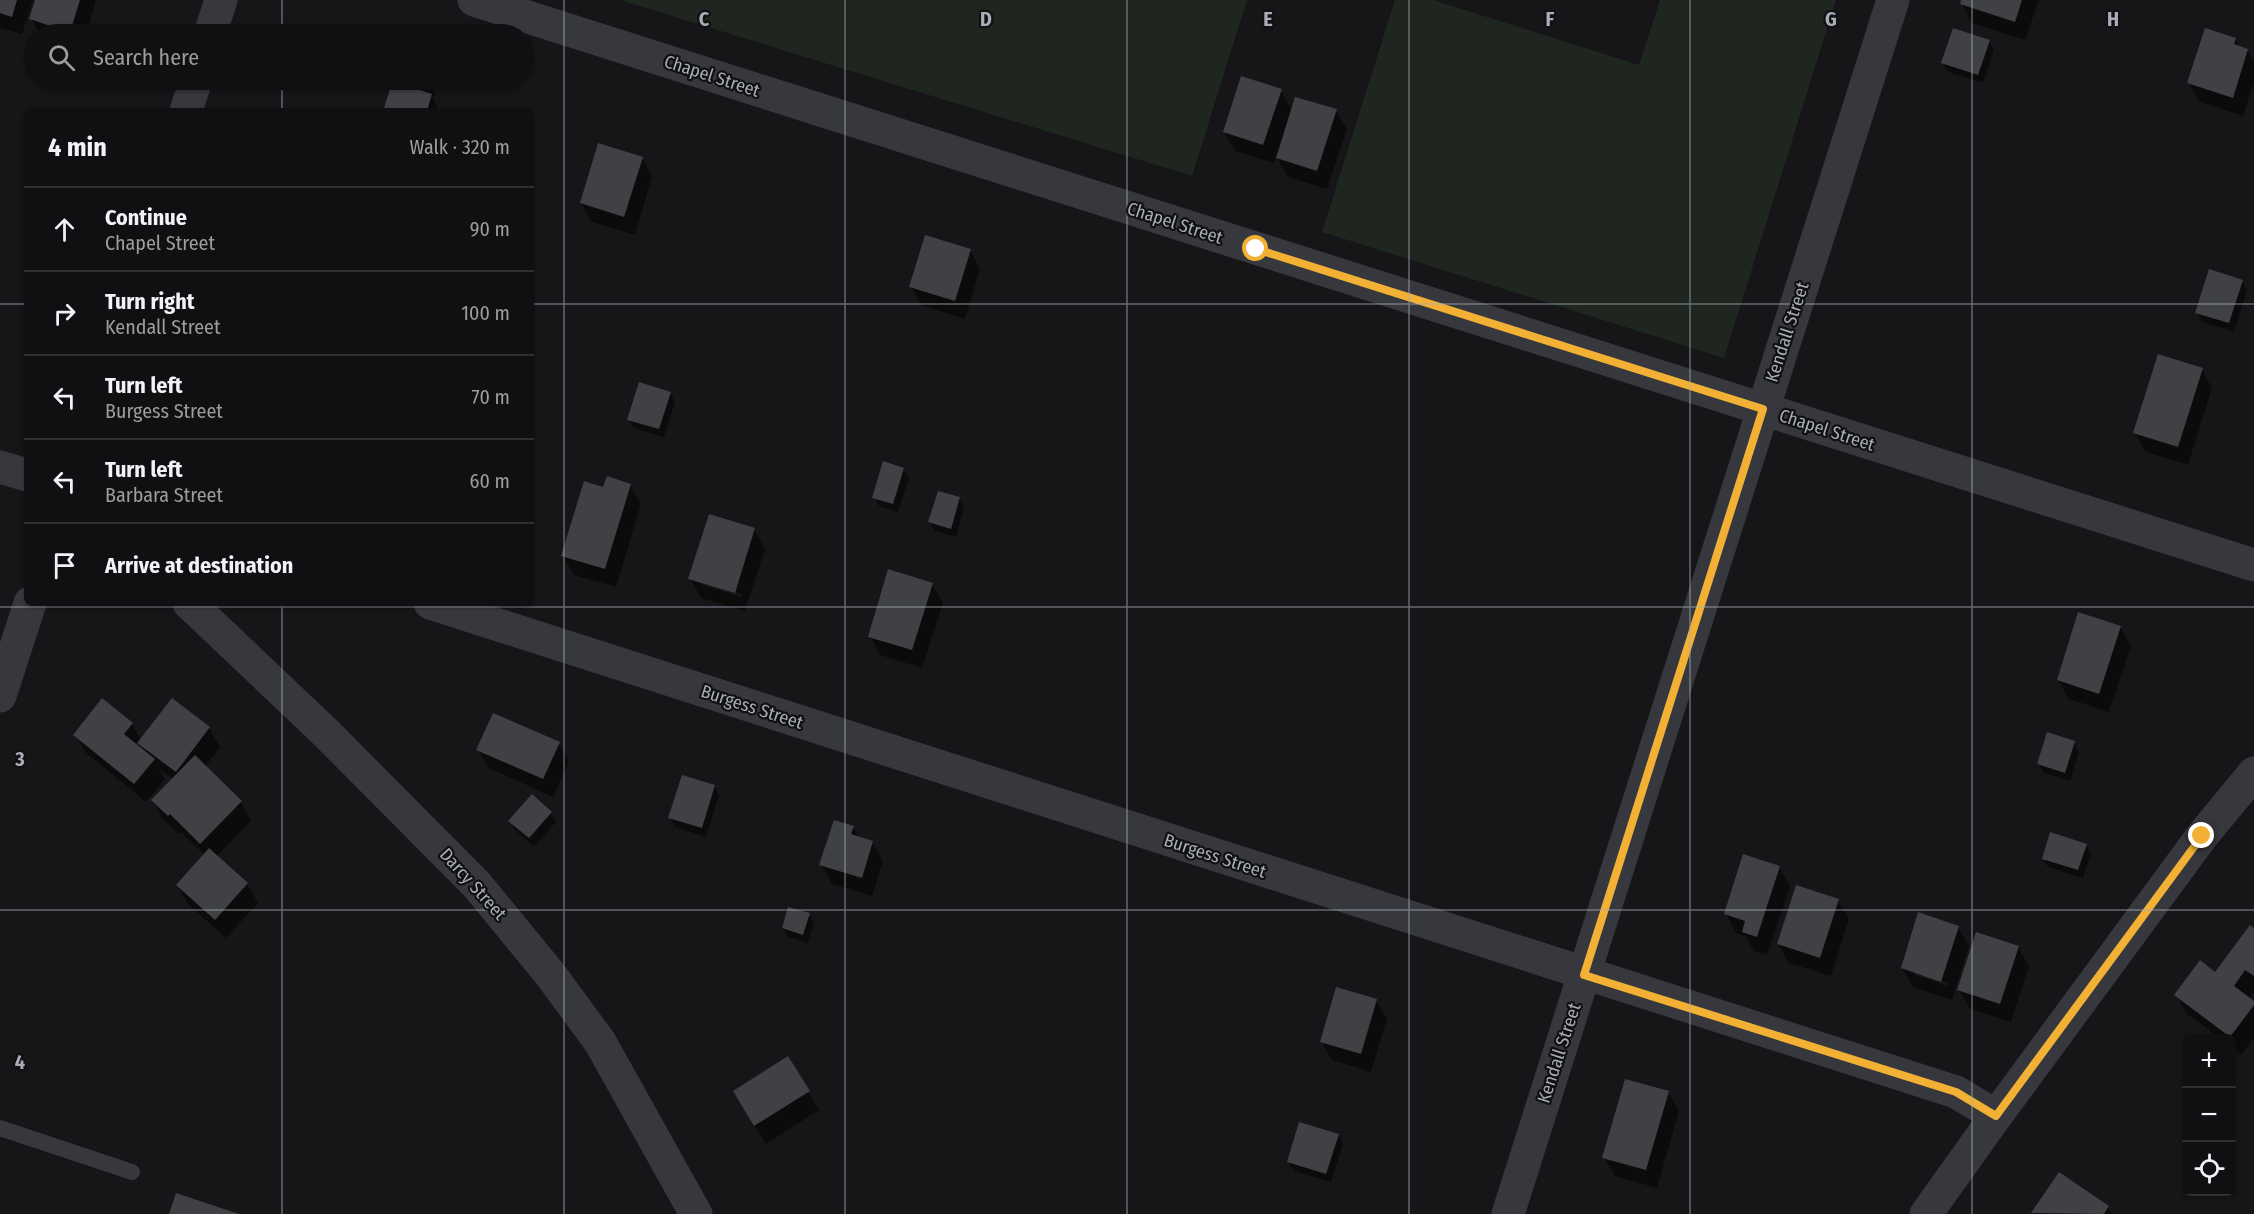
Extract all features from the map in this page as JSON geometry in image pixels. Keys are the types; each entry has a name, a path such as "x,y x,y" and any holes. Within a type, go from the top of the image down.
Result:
{"street":[{"path":"213,24 221,0"},
{"name":"Chapel Street","path":"474,0 2254,565"},
{"name":"Kendall Street","path":"1508,1214 1893,0"},
{"path":"187,108 193,90"},
{"path":"0,467 24,474"},
{"path":"0,696 29,606"},
{"name":"Darcy Street","path":"192,606 325,732 477,885 550,974 600,1042 696,1214"},
{"name":"Burgess Street","path":"439,606 1584,975 1956,1092 1996,1116"},
{"path":"1926,1214 2202,836 2254,773"}],"lane":[{"path":"0,1128 132,1172"}],"shaded area":[{"path":"620,0 1247,0 1192,176"},
{"path":"1395,0 1433,0 1639,65 1660,0 1836,0 1724,358 1322,232"}],"building":[{"path":"0,0 17,0 12,17 0,13"},
{"path":"35,0 80,0 72,24 45,24 29,19"},
{"path":"1961,0 2022,0 2015,22 1960,4"},
{"path":"1953,28 1990,40 1978,75 1941,63"},
{"path":"2205,28 2236,38 2234,44 2248,49 2233,98 2187,83"},
{"path":"1241,76 1282,89 1263,145 1223,132"},
{"path":"390,90 420,90 432,94 428,108 384,108"},
{"path":"1295,97 1337,109 1317,171 1276,158"},
{"path":"598,143 643,157 624,217 580,203"},
{"path":"925,235 971,249 955,301 909,287"},
{"path":"2209,269 2243,280 2229,323 2195,313"},
{"path":"2158,354 2203,368 2178,447 2133,433"},
{"path":"639,382 671,392 659,429 627,420"},
{"path":"883,461 904,468 893,504 872,498"},
{"path":"607,476 631,484 605,569 561,556 584,481 603,487"},
{"path":"938,491 960,497 951,529 928,522"},
{"path":"709,514 755,528 735,593 688,579"},
{"path":"888,569 933,583 912,650 868,637"},
{"path":"2078,612 2121,626 2099,694 2057,680"},
{"path":"102,698 133,723 124,734 155,759 134,784 73,735"},
{"path":"172,698 210,727 176,772 137,743"},
{"path":"493,713 560,742 543,779 476,750"},
{"path":"2047,732 2075,741 2065,773 2037,764"},
{"path":"195,755 242,801 200,844 170,814 168,816 151,800"},
{"path":"682,775 715,785 702,828 668,818"},
{"path":"532,794 552,812 529,838 508,821"},
{"path":"834,820 854,826 851,834 873,841 862,878 819,865"},
{"path":"2050,832 2087,844 2078,870 2042,859"},
{"path":"209,848 248,883 215,920 176,885"},
{"path":"1743,854 1780,866 1757,937 1742,932 1745,921 1724,914"},
{"path":"1796,885 1839,899 1820,958 1777,944"},
{"path":"788,907 810,913 803,935 782,928"},
{"path":"1918,912 1959,926 1941,982 1901,968"},
{"path":"2250,925 2254,928 2254,976 2245,970 2234,986 2254,1001 2254,1005 2232,1034 2226,1034 2174,995 2200,960 2215,972"},
{"path":"1976,932 2019,946 2000,1004 1957,990"},
{"path":"1336,987 1377,999 1361,1054 1320,1042"},
{"path":"788,1056 810,1091 754,1126 733,1091"},
{"path":"1625,1079 1669,1091 1646,1170 1602,1158"},
{"path":"1299,1122 1339,1134 1326,1174 1287,1162"},
{"path":"2059,1172 2109,1206 2104,1214 2031,1213"},
{"path":"176,1193 239,1214 169,1214"}],"route":[{"path":"1256,249 1763,409 1584,975 1956,1092 1996,1116 2202,836"}]}
